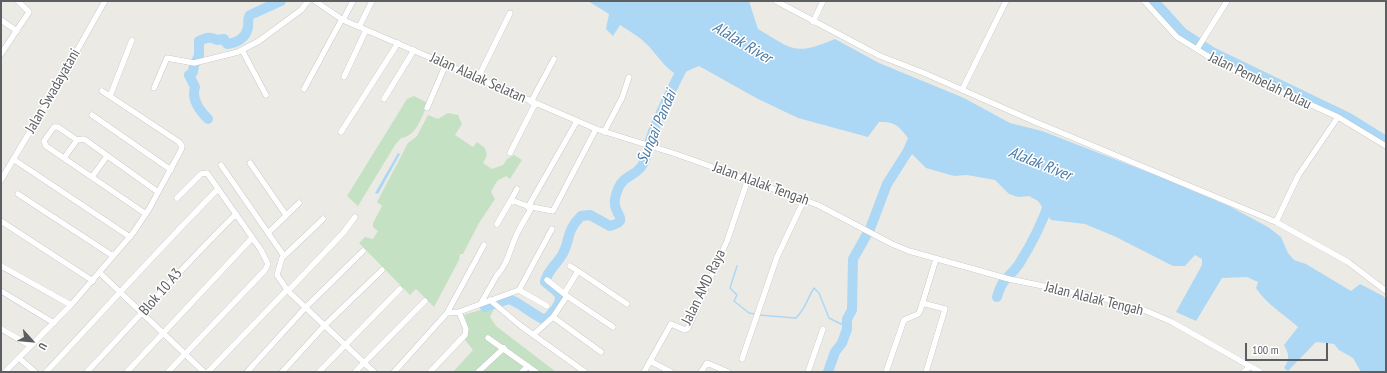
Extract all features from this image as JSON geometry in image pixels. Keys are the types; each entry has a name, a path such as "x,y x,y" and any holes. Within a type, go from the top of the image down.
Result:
{"street":[{"path":"2,52 29,12 18,1"},
{"name":"Jalan Swadayatani","path":"1,180 58,86 105,1"},
{"path":"154,88 167,58 194,63 242,50 259,41 301,10 308,1"},
{"name":"Jalan Alalak Selatan","path":"315,1 343,19 359,27 533,103 604,132 648,146"},
{"path":"304,89 353,1"},
{"path":"359,27 372,1"},
{"path":"776,1 813,22 832,30 880,56 1276,222 1348,262 1386,291"},
{"path":"813,22 823,1"},
{"path":"962,90 1006,1"},
{"name":"Jalan Pembelah Pulau","path":"1144,1 1177,37 1197,49 1229,68 1338,117 1386,146"},
{"path":"1197,49 1227,1"},
{"path":"478,78 510,13"},
{"path":"1,20 17,31"},
{"path":"344,77 366,30"},
{"path":"110,96 132,40"},
{"path":"341,132 398,43"},
{"path":"242,50 266,95"},
{"path":"384,99 414,50"},
{"path":"510,153 554,59"},
{"path":"426,108 446,64"},
{"path":"604,132 622,98 629,77"},
{"path":"5,372 71,305 130,237 146,214 181,150 182,146 179,142 102,91"},
{"path":"92,115 171,170"},
{"path":"1276,222 1298,176 1338,117"},
{"path":"481,303 511,250 530,207 577,121"},
{"path":"146,214 44,144 44,141 54,127 58,127 77,140 84,139 158,192"},
{"path":"511,200 530,207 553,211 596,129"},
{"path":"64,158 77,140"},
{"name":"Jalan Alalak Tengah","path":"648,146 748,179 818,205 869,233 909,252 1006,278 1117,301 1144,310 1172,322 1260,372"},
{"path":"92,177 108,156"},
{"path":"14,158 130,237"},
{"path":"250,163 286,215"},
{"path":"221,165 284,256"},
{"path":"168,372 267,267 268,262 236,214 217,190 207,173 203,173 177,198"},
{"name":"Jalan AMD Raya","path":"644,372 671,324 685,330 688,328 727,241 748,179"},
{"path":"497,224 517,189"},
{"path":"46,372 120,294 170,238 217,190"},
{"path":"18,194 113,256"},
{"path":"742,360 759,315 777,258 804,200"},
{"path":"268,233 299,203"},
{"name":"Blok 10 A3","path":"87,372 142,314 191,258 236,214"},
{"path":"208,372 288,290 342,233 355,217"},
{"path":"323,219 284,256 279,265 277,276 305,308 344,346 374,372"},
{"path":"1,221 92,281"},
{"path":"447,313 459,312 481,303 493,303 519,290 552,229"},
{"path":"127,372 252,238"},
{"path":"394,372 447,313 484,245"},
{"path":"247,372 305,308 363,251"},
{"path":"886,372 904,320 918,314 936,259"},
{"path":"1,266 71,305"},
{"path":"570,266 627,304"},
{"path":"282,372 324,326 382,270"},
{"path":"533,335 553,317 578,271"},
{"path":"100,273 120,294 204,372"},
{"path":"546,280 613,327"},
{"path":"320,372 400,289"},
{"path":"519,290 547,306"},
{"path":"1,291 54,323"},
{"path":"486,296 533,335 585,372"},
{"path":"355,372 425,301"},
{"path":"922,303 945,310 926,372"},
{"path":"430,372 465,335 466,329 459,312"},
{"path":"553,317 601,352"},
{"path":"1,329 31,346"},
{"path":"808,372 823,329"},
{"path":"488,338 536,372"},
{"path":"478,372 504,348"},
{"path":"19,358 34,372"},
{"path":"650,361 671,372"},
{"path":"701,372 708,363 728,372"},
{"path":"522,372 528,366"},
{"path":"1244,372 1250,366"}],"green space":[{"path":"414,96 428,103 418,125 411,134 401,138 395,145 358,206 347,196 407,99"},
{"path":"448,113 458,115 462,124 455,135 473,147 477,142 485,148 487,155 483,163 492,169 503,165 507,159 514,155 522,160 510,179 506,176 497,181 491,192 495,199 479,223 463,254 460,254 459,260 434,307 416,289 410,295 359,243 365,237 373,239 378,231 373,227 373,223 382,206 377,202 408,143 417,136 428,115 438,119"},
{"path":"490,307 494,309 490,317 496,326 556,372 453,372 473,350 465,340 468,328 464,315"}],"water":[{"name":"Alalak River","path":"588,1 749,1 758,29 787,46 802,49 811,48 835,39 879,63 964,98 1010,123 1042,131 1158,176 1229,206 1268,227 1281,237 1288,253 1294,260 1306,264 1351,291 1360,284 1386,299 1386,372 1361,372 1353,358 1339,350 1334,344 1316,342 1288,371 1284,368 1288,356 1284,345 1298,327 1260,294 1256,288 1258,282 1247,277 1222,278 1196,321 1176,312 1202,265 1202,259 1195,255 1185,266 1173,266 1116,237 1085,224 1051,220 1038,201 1029,196 1018,197 1009,194 995,180 967,175 954,176 926,168 912,154 904,164 899,159 908,138 899,127 893,123 879,122 868,137 798,118 758,99 699,66 678,75 663,63 646,43 620,25 613,36 606,29 609,14"},
{"path":"398,153 400,154 378,194 375,193"}],"waterway":[{"path":"208,119 195,100 195,87 189,75 193,72 194,65 199,56 199,41 206,38 217,40 224,39 227,44 238,41 247,31 250,15 281,1"},
{"path":"1154,1 1183,33 1212,52 1349,118 1386,141"},
{"name":"Sungai Pandai","path":"485,307 509,299 545,320 555,310 559,303 560,296 545,282 552,268 560,259 565,250 570,231 581,216 590,215 610,226 619,222 620,217 616,208 615,196 623,181 637,171 643,164 654,129 685,63"},
{"path":"828,372 835,352 842,343 847,329 847,319 852,310 853,259 870,229 887,184 908,151"},
{"path":"997,297 1004,281 1019,264 1028,249 1050,200"},
{"path":"737,266 730,288 737,295 734,301 749,313 755,314"},
{"path":"758,315 796,318 804,307 814,288 819,293 829,318 841,324 847,319"}]}
